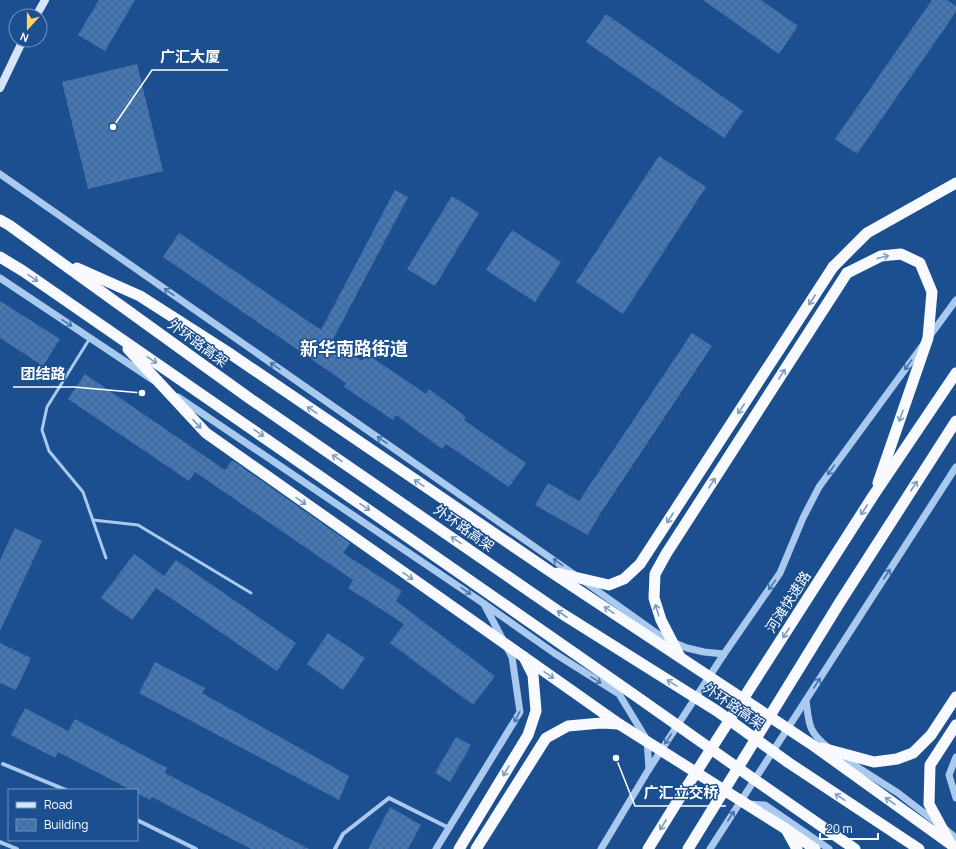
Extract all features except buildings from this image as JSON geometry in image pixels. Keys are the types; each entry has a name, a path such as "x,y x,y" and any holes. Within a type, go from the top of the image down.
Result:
{"highway":[{"path":"551,572 609,585 624,579 640,564 833,267 868,233 956,183"},
{"name":"外环路高架","path":"0,220 249,398 561,613 717,711 789,763 919,849"},
{"path":"680,658 660,620 654,598 655,574 666,554 847,273 881,256 901,254 920,263 932,292 928,338 873,496"},
{"path":"0,257 23,271 673,721 782,800 855,849"},
{"path":"55,259 140,296 232,355 551,572 814,746 954,843"},
{"path":"114,334 206,433 619,724 786,829 815,849"},
{"name":"河滩快速路","path":"648,849 679,798 873,496 956,373"},
{"path":"688,849 840,602 956,421"},
{"path":"459,849 528,735 536,711 533,675 524,657"},
{"path":"814,746 874,762 902,757 912,753 931,735 956,697"},
{"path":"476,849 546,738 568,726 601,722 619,724"},
{"path":"954,843 930,804 930,765 956,725"},
{"path":"786,829 797,849"}],"main road":[{"path":"0,88 19,48"}],"street":[{"path":"0,174 665,639 687,648 704,652 724,654"},
{"path":"0,278 483,602 554,653 619,694 647,740 649,769"},
{"path":"601,849 649,769 724,654 780,573 803,518 819,487 956,300"},
{"path":"710,849 956,467"},
{"path":"436,849 520,712 512,657 483,602"},
{"path":"806,700 810,728 818,740 837,754 898,792 954,843"},
{"path":"956,757 949,775 956,798"},
{"path":"3,764 64,789"},
{"path":"335,849 343,834 389,798 449,828"},
{"path":"740,803 765,805 829,849"},
{"path":"138,820 196,849"},
{"path":"0,842 17,849"}],"lane":[{"path":"90,338 47,407 42,430 49,451 83,492 106,558"},
{"path":"93,520 138,525 251,592"}],"place":[{"name":"广汇大厦","path":"113,127"},
{"name":"团结路","path":"142,393"},
{"name":"广汇立交桥","path":"616,758"}],"district":[{"name":"新华南路街道","path":"354,349"}]}
